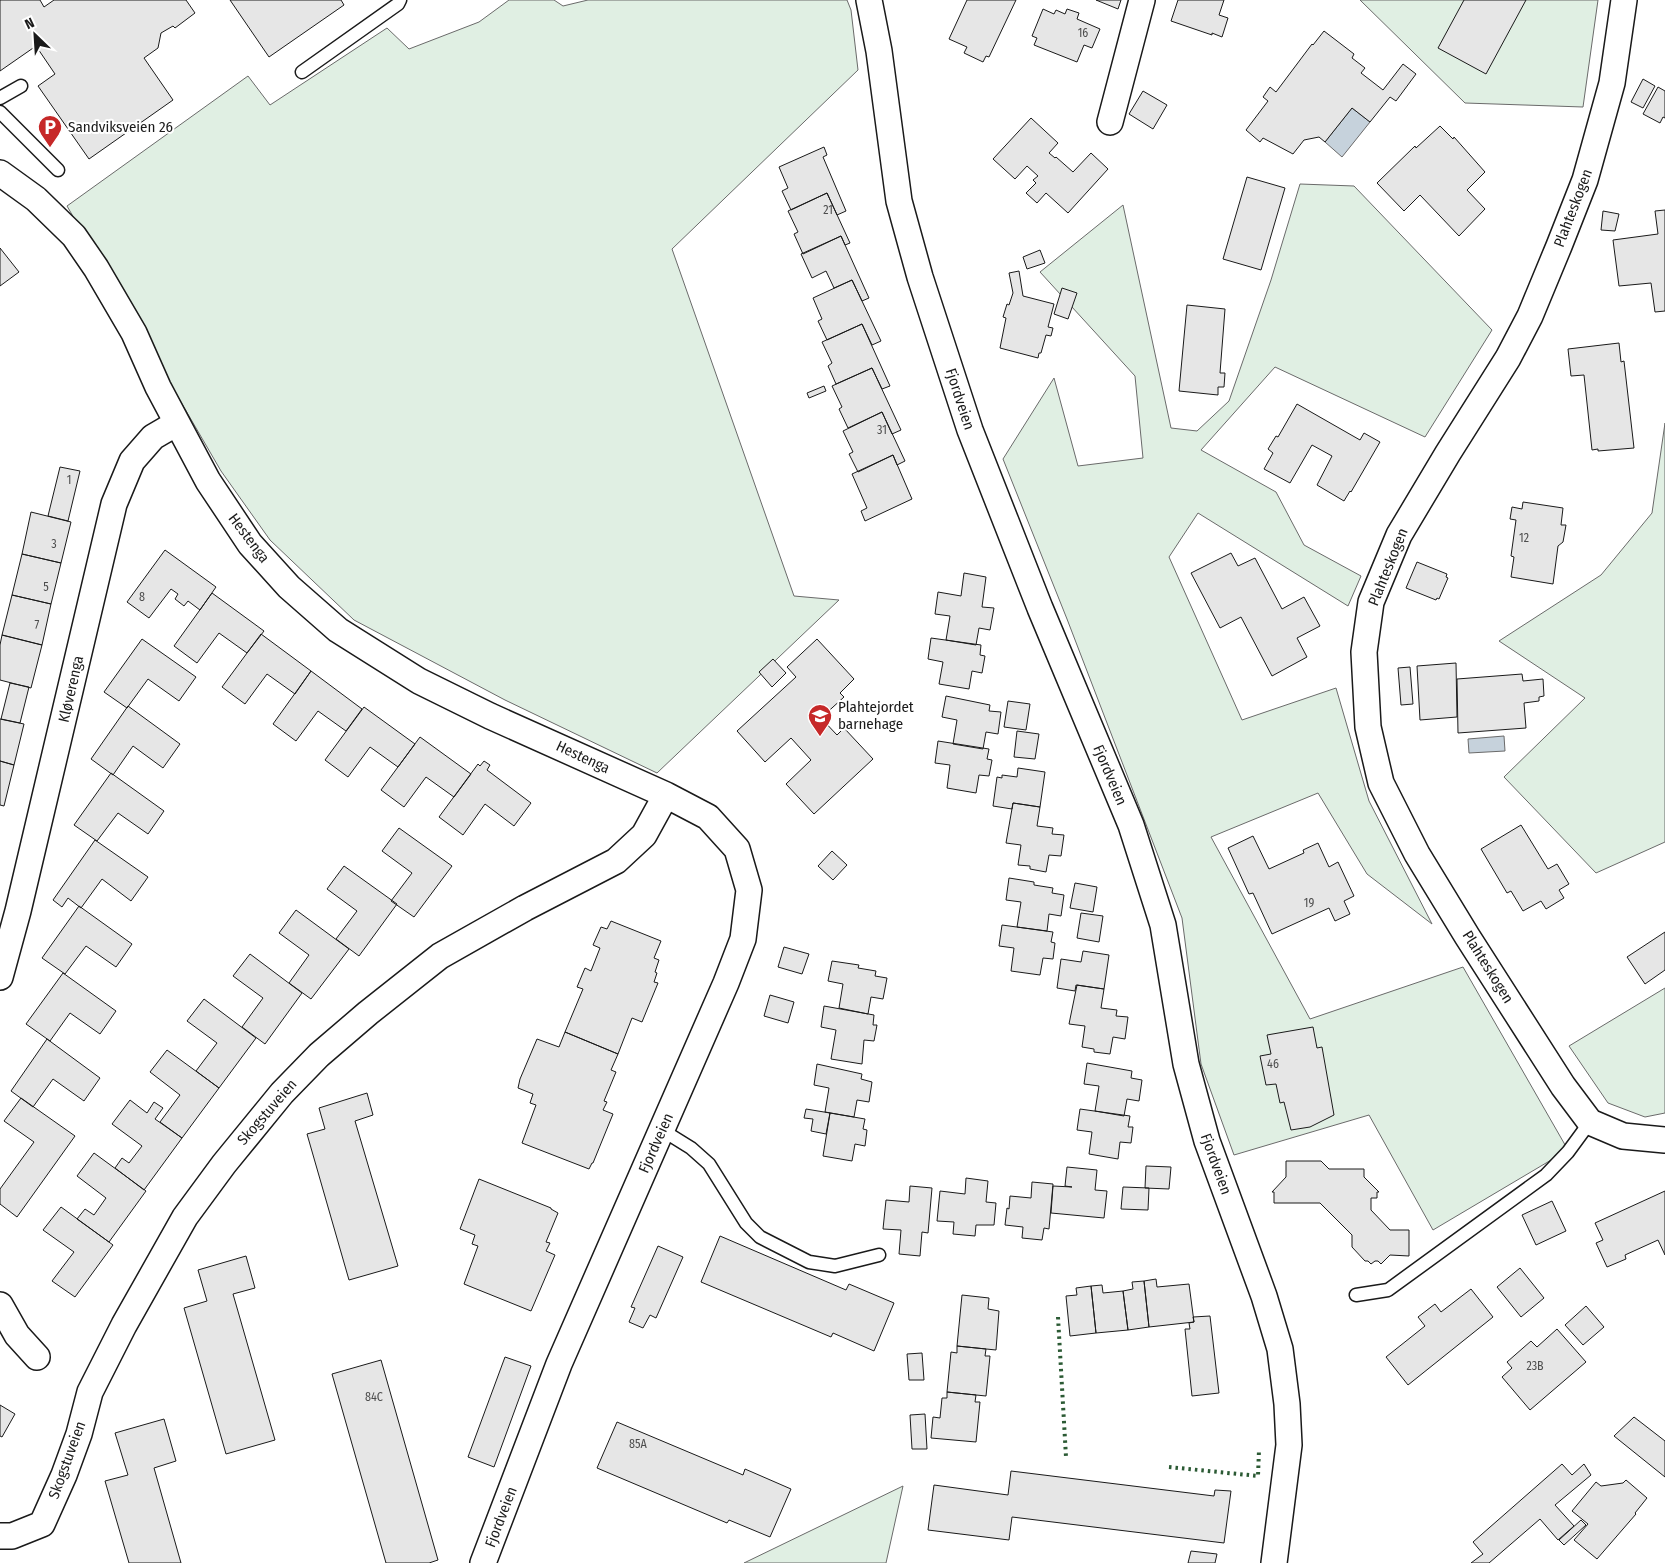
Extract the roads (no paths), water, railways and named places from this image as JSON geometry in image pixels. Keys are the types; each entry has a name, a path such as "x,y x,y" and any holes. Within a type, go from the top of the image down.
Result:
{"street":[{"name":"Fjordveien","path":"869,0 879,51 899,201 920,277 970,430 1040,608 1131,825 1163,925 1186,1064 1207,1141 1264,1296 1280,1349 1287,1404 1288,1445 1274,1563"},
{"path":"1110,122 1142,0"},
{"name":"Plahteskogen","path":"1590,1122 1563,1086 1467,936 1417,854 1380,782 1368,727 1364,652 1372,602 1399,535 1508,358 1530,316 1559,246 1585,180 1612,83 1624,0"},
{"name":"Hestenga","path":"0,173 36,199 74,236 96,268 134,333 177,423 208,481 250,544 289,587 338,630 418,681 490,716 621,774"},
{"name":"Kløverenga","path":"0,977 18,911 114,504 132,462 153,437 177,423"},
{"name":"Fjordveien","path":"483,1563 559,1364 726,983 743,939 749,890 737,849 708,817 621,774"},
{"name":"Skogstuveien","path":"0,1536 12,1536 42,1524 70,1459 90,1392 124,1325 185,1217 224,1164 282,1093 318,1055 440,956 525,908 616,861 644,835 666,795"},
{"path":"1590,1122 1623,1136 1665,1140"},
{"path":"0,1305 17,1334 37,1357"}],"lane":[{"path":"302,72 398,4 400,0"},
{"path":"0,98 21,86"},
{"path":"0,112 58,170"},
{"path":"1356,1295 1388,1290 1539,1180 1568,1152 1590,1122"},
{"path":"662,1130 691,1148 709,1164 746,1223 760,1237 809,1262 835,1266 878,1255"}],"place":[{"name":"Sandviksveien 26","path":"50,148"},
{"name":"Plahtejordet barnehage","path":"820,737"}]}
